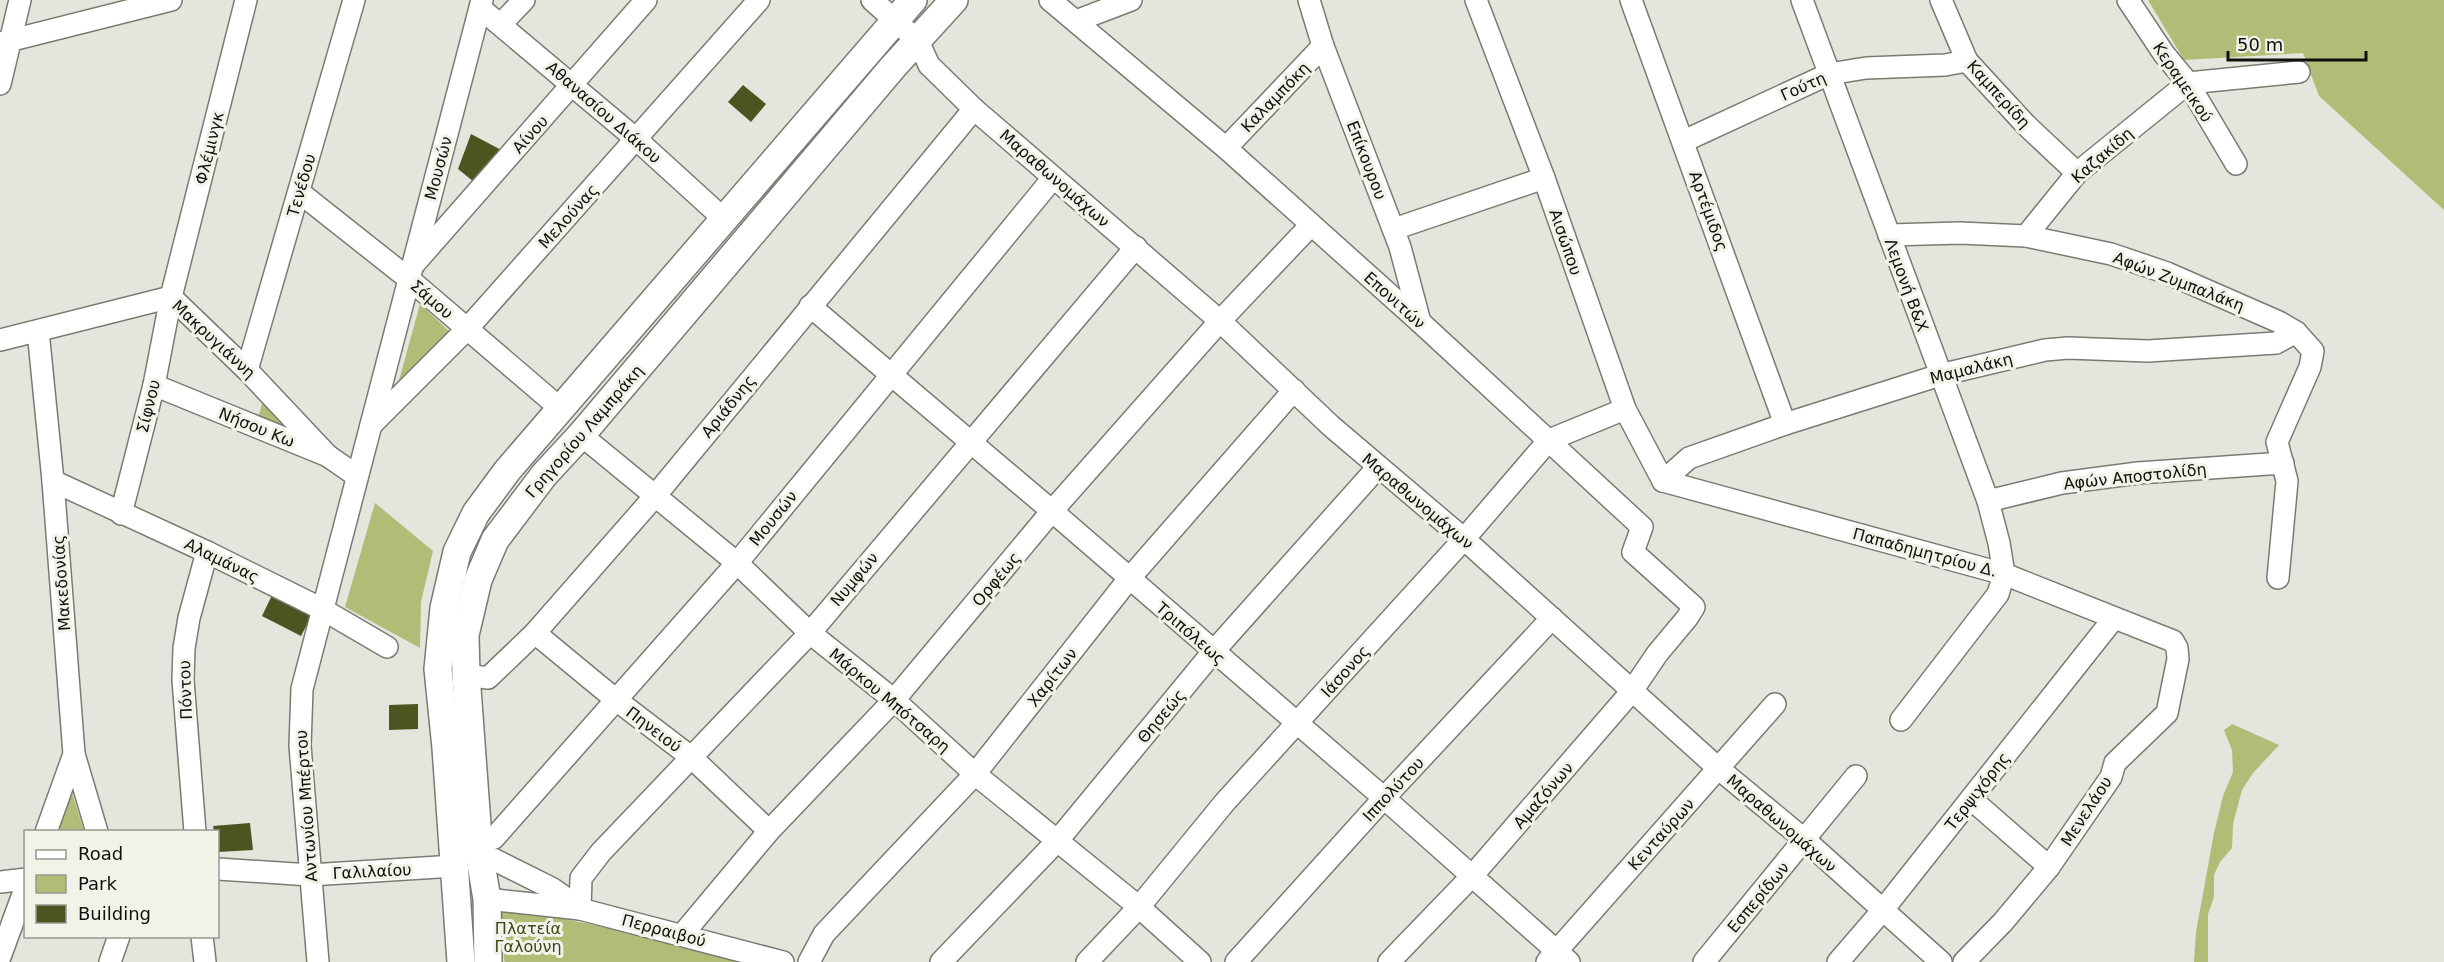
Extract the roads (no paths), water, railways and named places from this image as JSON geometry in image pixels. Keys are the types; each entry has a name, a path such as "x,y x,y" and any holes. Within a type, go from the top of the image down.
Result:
{"main road":[{"name":"Γρηγορίου Λαμπράκη","path":"488,962 487,899 478,844 465,635 478,580 495,540 544,475 581,435 893,67 906,31 913,0"},
{"name":"Γρηγορίου Λαμπράκη","path":"461,962 438,669 444,608 453,566 457,552 476,513 507,471 725,220 906,31 954,0"}],"street":[{"path":"0,84 5,42 20,0"},
{"path":"5,42 171,0"},
{"name":"Φλέμινγκ","path":"171,297 246,0"},
{"name":"Τενέδου","path":"247,370 354,0"},
{"path":"501,24 524,0"},
{"name":"Αίνου","path":"410,273 646,0"},
{"name":"Μελούνας","path":"370,426 467,329 759,0"},
{"path":"872,0 906,31"},
{"name":"Επονιτών","path":"1050,0 1226,148 1420,322 1642,527 1633,552 1694,607 1687,618"},
{"path":"1076,21 1131,0"},
{"name":"Επίκουρου","path":"1309,0 1323,46 1394,229 1420,322"},
{"name":"Αισώπου","path":"1476,0 1544,178 1625,409 1663,481"},
{"name":"Αρτέμιδος","path":"1631,0 1785,424"},
{"name":"Λεμονή Β&Χ","path":"1802,0 1988,501 2004,574"},
{"name":"Καμπερίδη","path":"1941,0 1967,61 2026,125 2077,173"},
{"name":"Κεραμεικού","path":"2128,0 2164,54 2188,83 2236,164"},
{"name":"Αθανασίου Διάκου","path":"481,4 725,220"},
{"name":"Μουσών","path":"357,476 481,4"},
{"name":"Μαραθωνομάχων","path":"906,31 929,65 974,109 1220,321 1378,467 1464,539 1632,692 1719,769 1805,840 1941,962"},
{"name":"Καλαμπόκη","path":"1226,148 1323,46"},
{"name":"Γούτη","path":"1684,141 1829,74 1866,68 1945,66 1967,61"},
{"path":"2188,83 2299,72"},
{"name":"Καζακίδη","path":"2026,236 2077,173 2188,83"},
{"name":"Αριάδνης","path":"466,675 488,678 535,633 655,496 974,109"},
{"name":"Μουσών","path":"478,844 494,838 737,563 1053,178"},
{"path":"1394,229 1544,178"},
{"name":"Σάμου","path":"299,192 410,273 467,329 561,409"},
{"name":"Ορφέως","path":"682,935 768,831 894,700 1052,512 1220,321 1311,225"},
{"name":"Αφών Ζυμπαλάκη","path":"1889,235 1960,233 2026,236 2111,254 2167,273 2279,322 2296,332 2313,351 2310,367 2277,442 2283,463"},
{"name":"Νυμφών","path":"580,909 581,878 601,852 810,633 1136,247"},
{"name":"Μακρυγιάννη","path":"0,340 171,297 247,370 328,456"},
{"name":"Σίφνου","path":"121,513 154,385 171,297"},
{"name":"Τριπόλεως","path":"810,306 1384,798 1473,876 1557,958"},
{"name":"Μακεδονίας","path":"38,331 53,481 74,754 46,830"},
{"name":"Μαμαλάκη","path":"1663,481 1689,459 1785,424 1940,375 2045,350 2068,348 2148,351 2276,343 2296,332"},
{"name":"Νήσου Κω","path":"154,385 328,456 357,476"},
{"name":"Χαρίτων","path":"809,962 824,934 975,774 1128,579 1294,390"},
{"name":"Ιάσονος","path":"1087,962 1139,907 1225,802 1464,539 1549,440 1625,409"},
{"name":"Μάρκου Μπότσαρη","path":"581,435 737,563 810,633 894,700 975,774 1139,907 1200,962"},
{"path":"2278,578 2287,481 2283,463"},
{"name":"Αφών Αποστολίδη","path":"1988,501 2062,483 2138,473 2283,463"},
{"name":"Θησεώς","path":"941,962 1058,840 1213,652 1378,467"},
{"name":"Αντωνίου Μπέρτου","path":"318,962 300,746 302,689 357,476"},
{"name":"Αλαμάνας","path":"53,481 207,552 322,609 387,647"},
{"name":"Παπαδημητρίου Δ.","path":"1663,481 2004,574 2174,641 2177,648"},
{"name":"Πόντου","path":"195,830 183,681 184,648 189,618 207,552"},
{"path":"1900,720 1998,594 2004,574"},
{"name":"Ιππολύτου","path":"1236,962 1384,798 1552,618"},
{"name":"Αμαζόνων","path":"1389,962 1473,876 1632,692 1657,654 1687,618"},
{"name":"Τερψιχόρης","path":"1838,962 1882,911 2114,618"},
{"name":"Πηνειού","path":"535,633 615,699 691,757 768,831"},
{"name":"Μενελάου","path":"1964,962 2003,922 2049,867 2111,777 2115,763 2167,713 2178,659 2177,648"},
{"name":"Κενταύρων","path":"1557,958 1774,704"},
{"path":"74,754 97,830"},
{"name":"Εσπερίδων","path":"1704,962 1856,776"},
{"path":"1971,799 2049,867"},
{"name":"Περραιβού","path":"478,844 553,889 580,909"},
{"name":"Γαλιλαίου","path":"219,869 310,875 455,866"},
{"path":"0,882 24,879"},
{"path":"0,957 24,891"},
{"name":"Περραιβού","path":"487,899 580,909 783,962"},
{"path":"110,962 118,938"},
{"path":"202,938 205,962"}],"park label":[{"name":"Πλατεία Γαλούνη","path":"528,937"}]}
